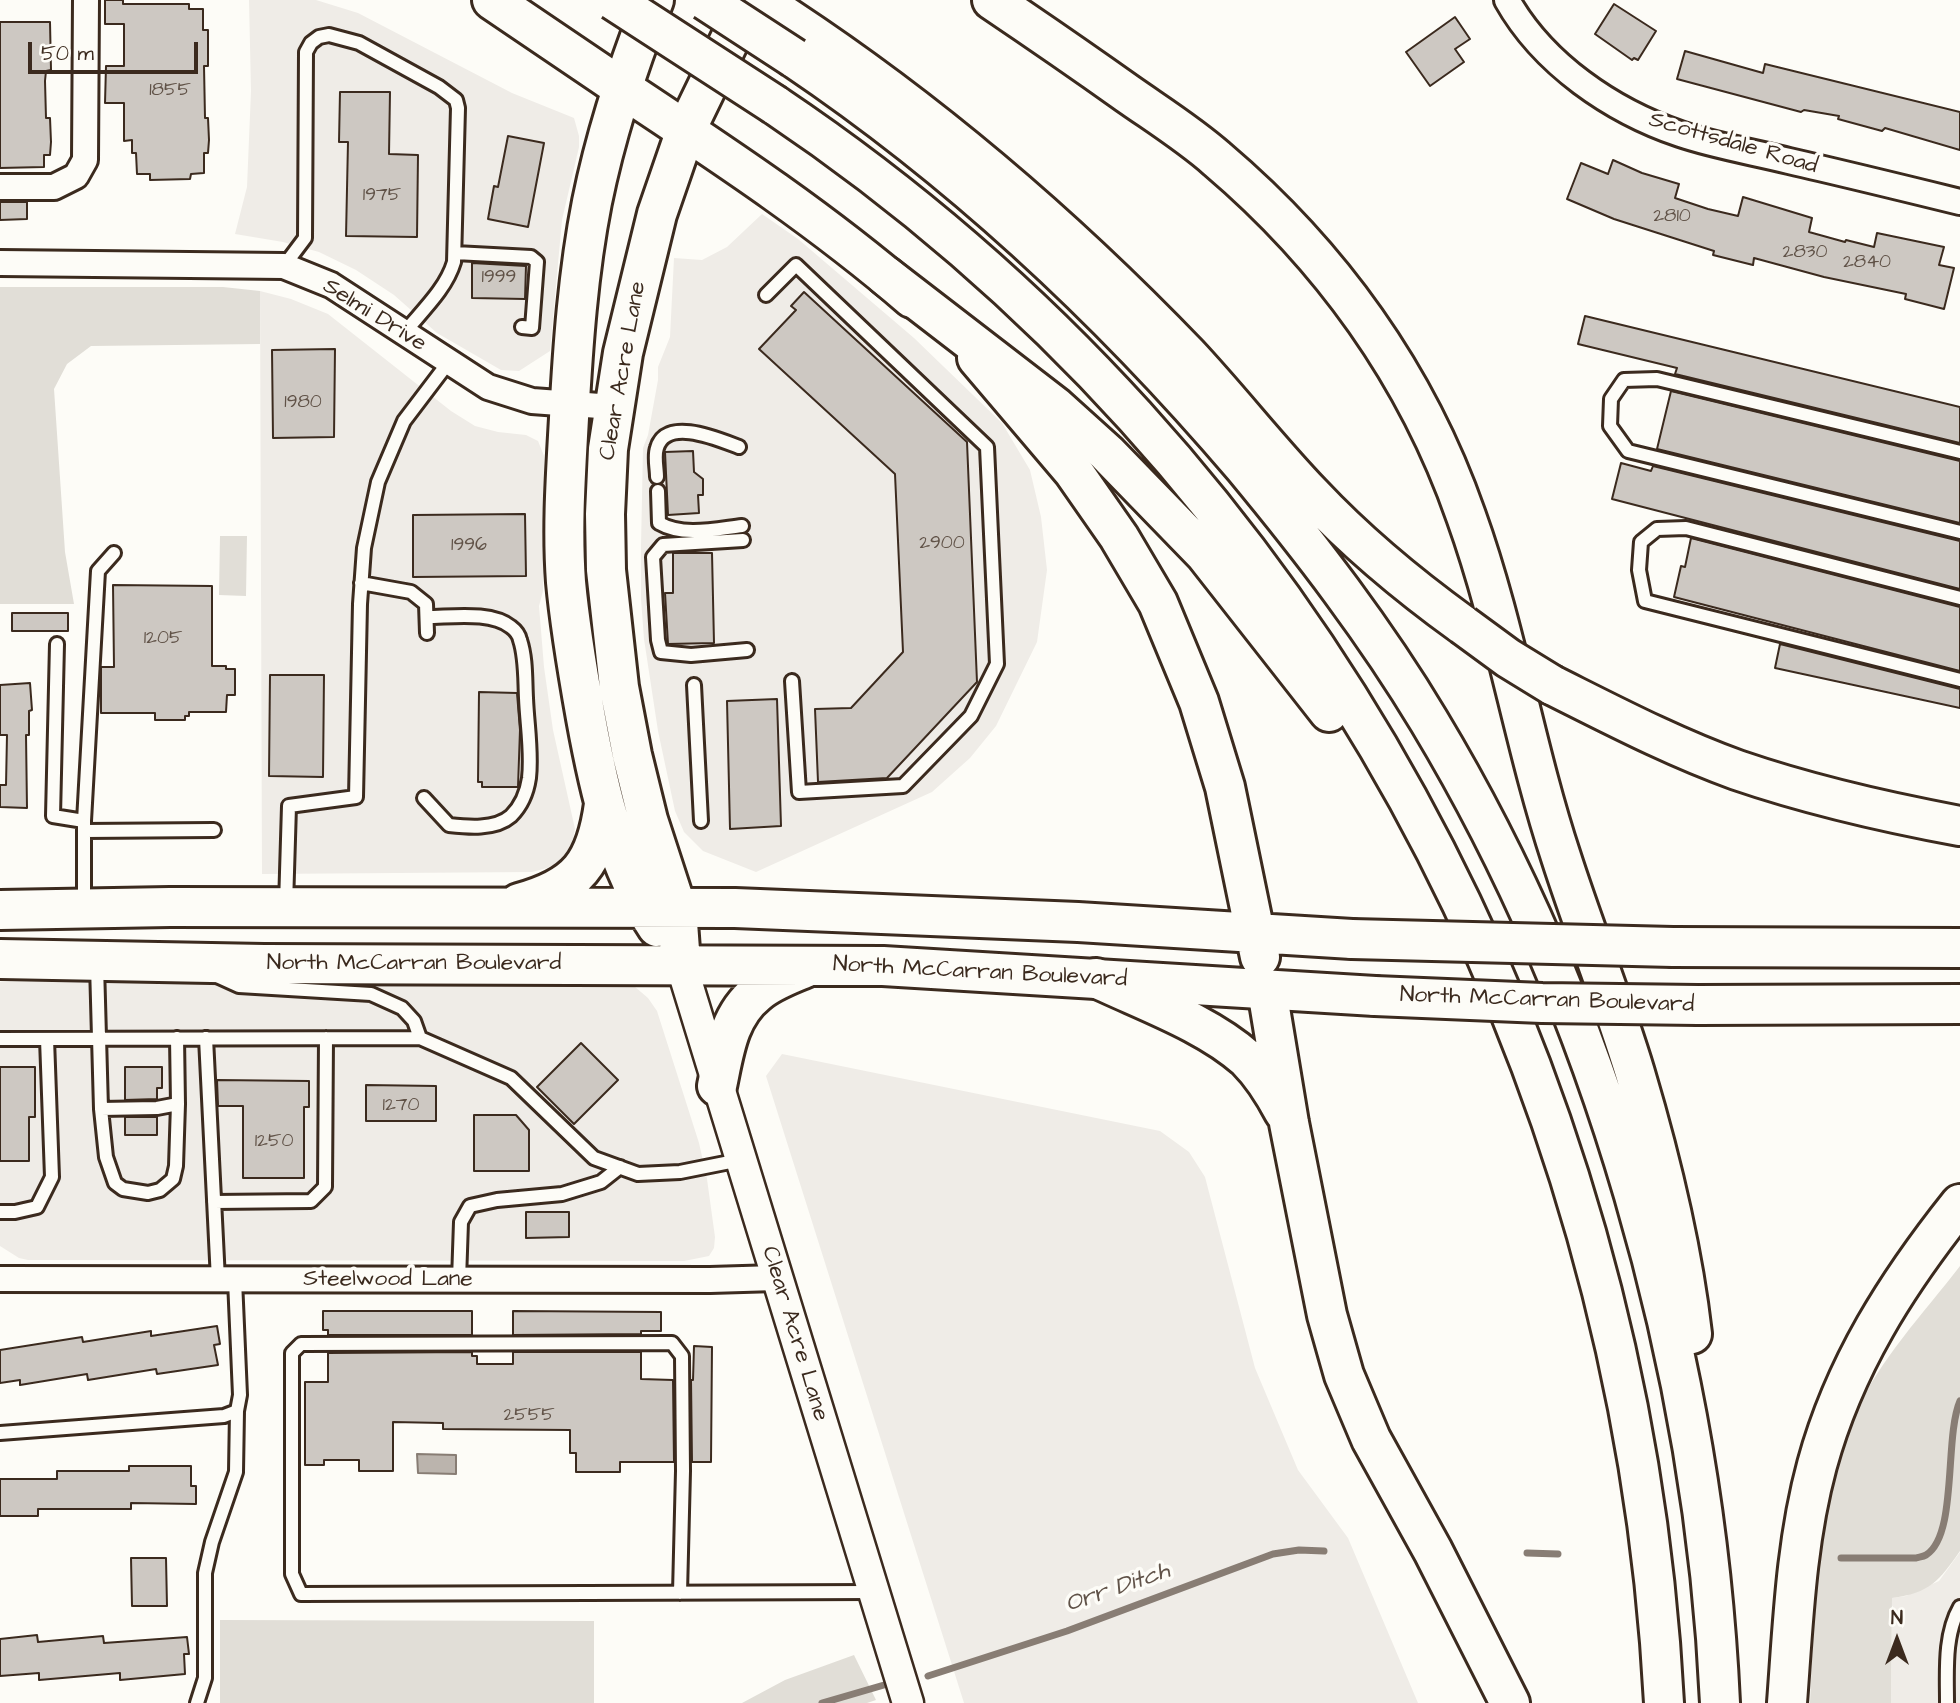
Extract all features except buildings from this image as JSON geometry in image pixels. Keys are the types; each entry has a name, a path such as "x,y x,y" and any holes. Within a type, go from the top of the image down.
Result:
{"main road":[{"path":"492,0 770,186 1056,407 1107,453 1205,554 1309,684 1394,801 1501,986"},
{"path":"613,0 775,105 870,174 1005,286 1116,398 1216,512 1268,579 1369,730 1444,863 1501,986 1530,1057 1570,1174 1614,1338 1637,1451 1646,1510 1664,1703"},
{"name":"Clear Acre Lane","path":"654,0 622,88 592,204 574,346 564,538 566,583 582,697 605,802 624,862 661,909"},
{"path":"705,0 801,44 932,121 1037,210 1188,356 1312,495 1370,551 1508,658 1552,685 1666,741 1735,769 1823,796 1960,826"},
{"name":"Clear Acre Lane","path":"681,964 661,909 648,820 619,687 610,621 605,514 608,449 613,407 651,237 686,130 749,0"},
{"path":"761,0 801,44 897,132 1042,254 1135,345 1225,445 1298,534 1353,606 1430,723 1495,840 1549,957 1601,1093 1639,1216 1675,1358 1705,1535"},
{"path":"992,0 1163,118 1216,158 1283,220 1325,266 1390,354 1443,455 1483,568 1540,790 1560,856 1635,1072 1669,1207 1695,1352 1705,1535 1720,1703"},
{"path":"886,276 983,363 1027,414 1073,471 1119,537 1158,603 1199,702 1225,788 1276,1032 1289,1123 1327,1315 1344,1375 1371,1439 1433,1551 1510,1703"},
{"path":"501,908 560,888 582,870 600,834 605,802"},
{"path":"0,910 501,908 900,913 1352,939 1673,947 1960,948"},
{"name":"North McCarran Boulevard","path":"0,959 188,963 812,965 1542,1003 1960,1004"},
{"path":"717,1086 730,1030 741,1009 756,993 772,983 812,965"},
{"path":"1096,978 1222,1039 1248,1060 1272,1090 1289,1123"},
{"path":"1787,1703 1796,1589 1807,1508 1817,1464 1835,1409 1858,1356 1886,1305 1960,1204"}],"street":[{"path":"0,187 54,187 76,176 85,160 86,0"},
{"name":"Scottsdale Road","path":"1507,0 1536,40 1567,70 1635,116 1682,134 1960,202"},
{"name":"Selmi Drive","path":"0,263 284,266 331,285 488,387 520,398 570,406 613,407"},
{"name":"Clear Acre Lane","path":"681,964 908,1703"},
{"name":"Steelwood Lane","path":"0,1279 776,1278"}],"lane":[{"path":"284,266 305,238 306,52 311,43 319,37 329,35 359,43 439,87 456,100 455,253 451,273 404,333"},
{"path":"455,253 531,257 537,262 532,328 522,327"},
{"path":"766,295 796,265 987,447 997,664 971,716 903,786 799,792 792,681"},
{"path":"286,908 289,806 356,797 361,583 378,482 404,421 448,363"},
{"path":"1960,452 1657,379 1624,380 1611,399 1610,426 1628,451 1960,532"},
{"path":"657,477 656,449 662,439 676,433 700,432 739,447"},
{"path":"658,491 659,523 669,529 692,531 742,526"},
{"path":"1960,598 1686,528 1657,530 1641,542 1639,570 1645,601 1960,680"},
{"path":"743,540 663,545 653,557 661,652 691,655 747,650"},
{"path":"84,908 84,826 98,571 114,552"},
{"path":"361,583 411,592 426,604 427,633"},
{"path":"424,798 449,825 472,827 491,824 510,817 524,799 529,767 524,662 516,631 500,621 483,618 428,618"},
{"path":"57,644 53,816 84,826 214,830"},
{"path":"694,685 701,821"},
{"path":"97,961 101,1109 106,1157 115,1183 122,1189 148,1193 160,1190 173,1179 176,1166 178,1104 177,1038"},
{"path":"188,963 239,986 371,995 402,1008 414,1021 420,1038"},
{"path":"197,1703 205,1678 205,1573 212,1542 236,1472 237,1411 240,1395 214,1202 206,1038"},
{"path":"214,1202 311,1201 325,1187 326,1038"},
{"path":"0,1039 420,1038 511,1078 594,1158 638,1174 680,1172 740,1160"},
{"path":"0,1212 37,1207 52,1177 47,1039"},
{"path":"101,1109 157,1108 178,1104"},
{"path":"459,1280 461,1222 470,1206 497,1200 562,1194 601,1182 620,1167"},
{"path":"680,1593 682,1356 672,1343 302,1344 292,1353 292,1574 301,1594 680,1593 873,1592"},
{"path":"0,1433 224,1416 237,1411"},
{"path":"1947,1703 1949,1638 1953,1620 1960,1607"}],"shaded area":[{"path":"249,0 316,0 358,13 512,93 574,118 579,147 562,220 550,351 519,371 501,370 437,333 394,295 356,270 319,252 283,242 235,234 247,187 251,91"},
{"path":"762,214 798,239 914,338 1002,423 1030,470 1041,517 1047,570 1037,642 996,726 970,758 932,792 756,872 703,851 684,832 675,811 658,731 644,639 641,546 643,448 648,435 658,367 670,337 674,258 702,260 727,247"},
{"path":"0,287 223,287 260,291 260,344 91,346 67,364 54,389 65,552 74,604 0,604"},
{"path":"260,291 291,299 328,314 451,411 475,426 526,435 538,441 544,456 543,591 539,606 544,667 553,730 575,829 571,848 561,861 532,872 262,874"},
{"path":"220,536 247,536 246,596 219,595"},
{"path":"0,982 622,982 634,986 648,998 657,1011 699,1143 707,1179 715,1237 714,1248 709,1256 684,1261 28,1260 19,1258 0,1246"},
{"path":"782,1054 1160,1131 1189,1152 1205,1177 1255,1368 1298,1470 1348,1538 1418,1703 964,1703 766,1076"},
{"path":"1960,1266 1960,1551 1939,1578 1925,1589 1892,1598 1891,1703 1810,1703 1819,1556 1831,1484 1842,1449 1855,1414 1877,1374"},
{"path":"417,1454 456,1455 456,1474 418,1473"},
{"path":"1960,1552 1960,1703 1891,1703 1892,1598 1906,1596 1939,1581"},
{"path":"220,1620 594,1621 594,1703 220,1703"},
{"path":"854,1655 876,1700 867,1703 742,1703 785,1680"}],"waterway":[{"name":"Orr Ditch","path":"1841,1558 1916,1558 1926,1555 1936,1544 1943,1528 1947,1507 1952,1438 1960,1401"},
{"name":"Orr Ditch","path":"928,1676 1067,1631 1273,1554 1299,1550 1324,1551"},
{"name":"Orr Ditch","path":"1527,1553 1558,1554"},
{"name":"Orr Ditch","path":"822,1703 884,1685"}]}
